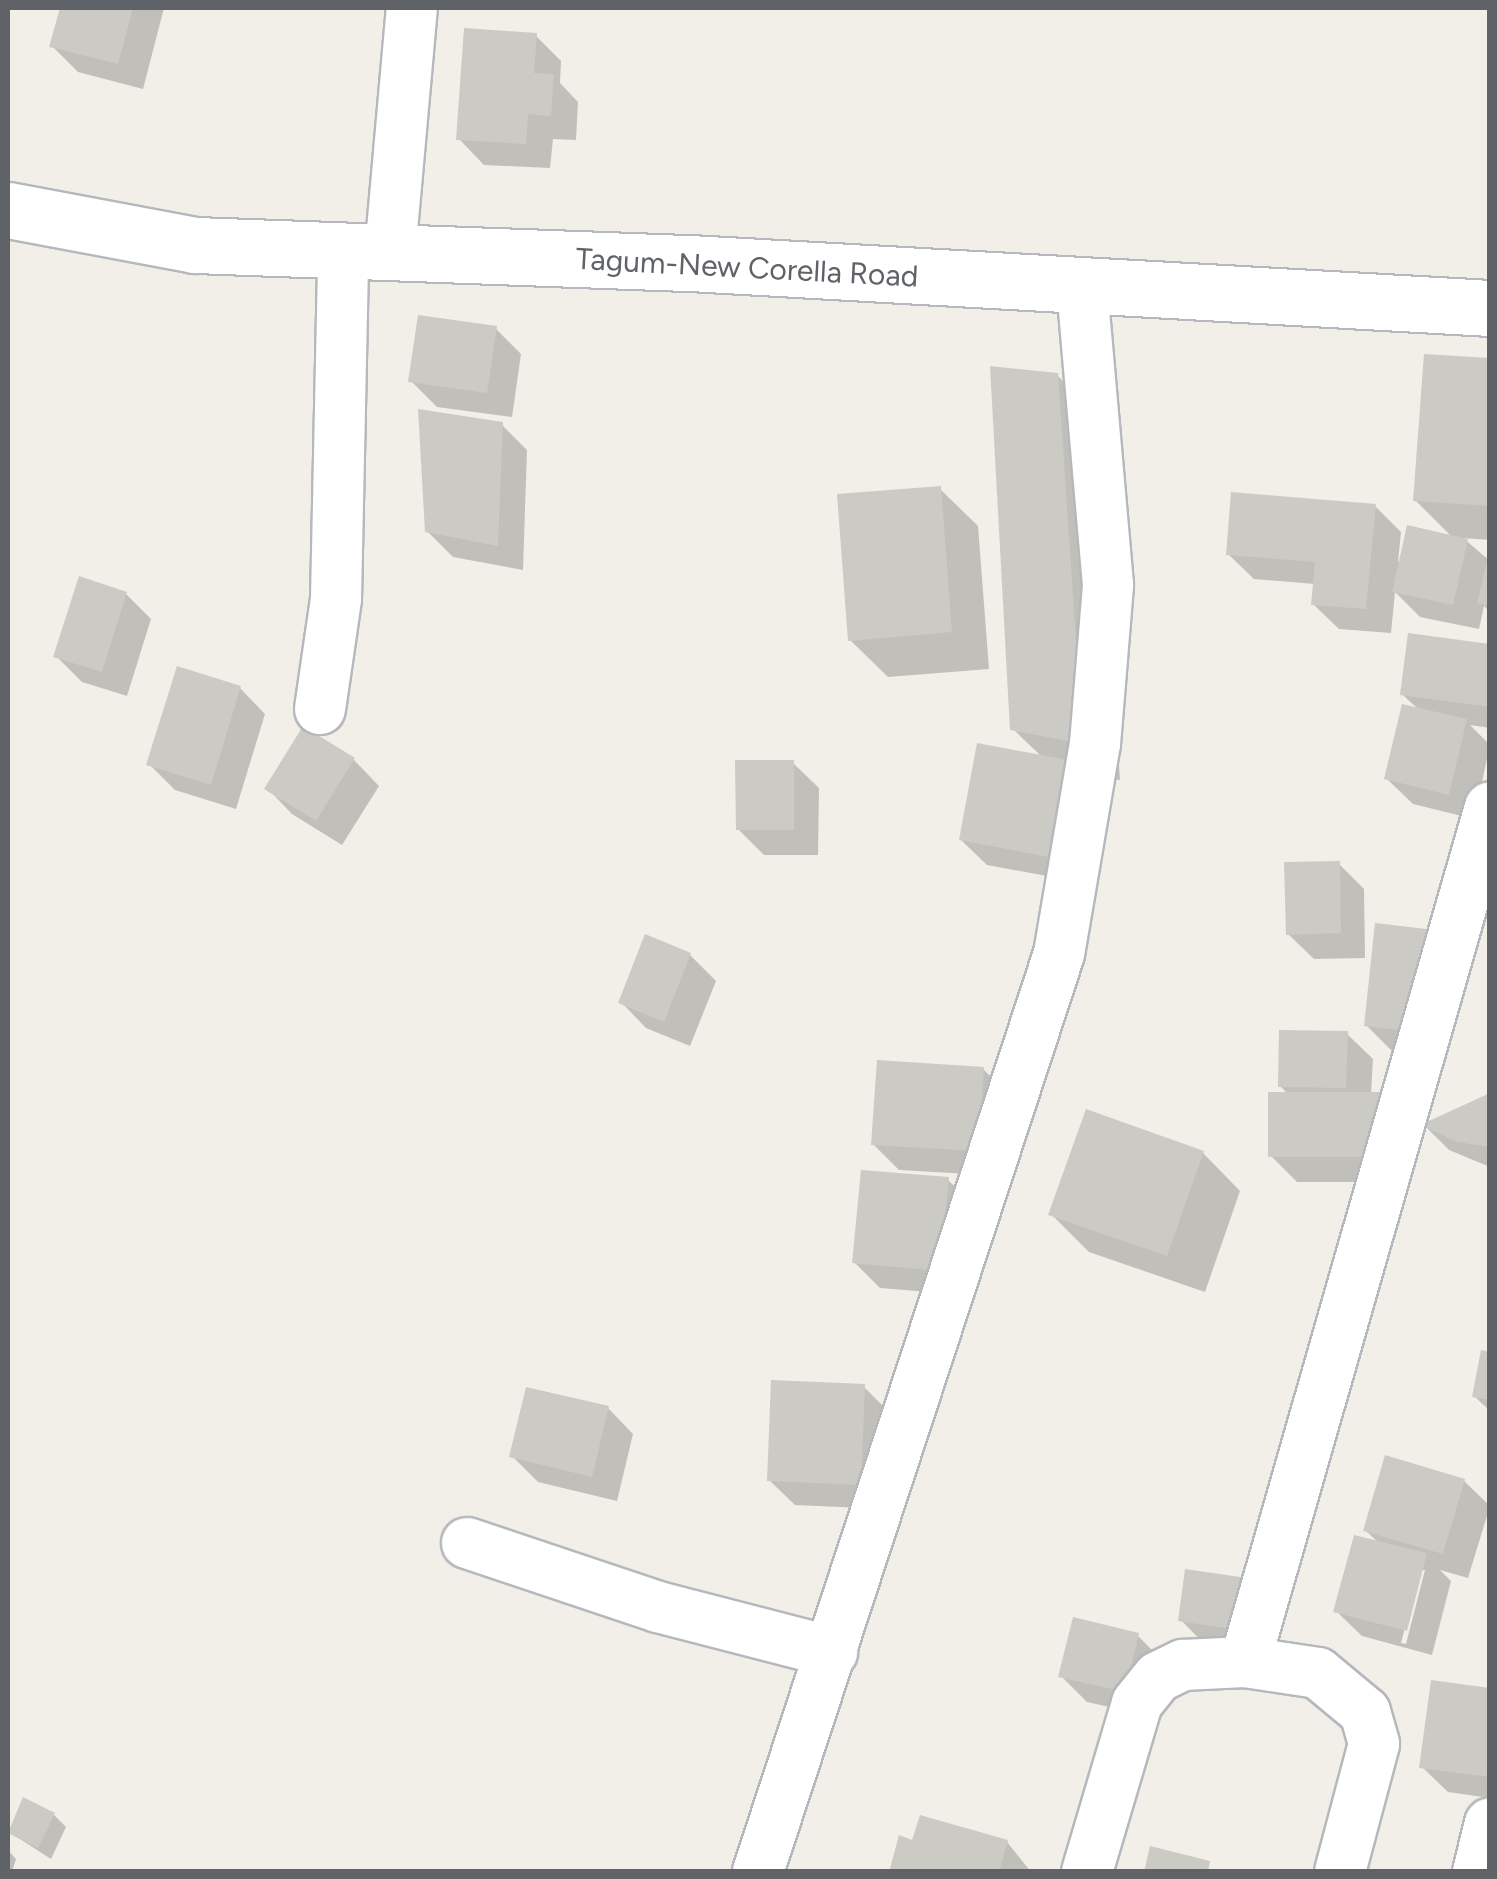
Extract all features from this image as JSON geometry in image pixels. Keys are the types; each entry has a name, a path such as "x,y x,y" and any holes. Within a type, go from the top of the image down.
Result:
{"main road":[{"name":"Tagum-New Corella Road","path":"8,210 176,243 1490,308"}],"street":[{"path":"320,709 367,254 412,8"},
{"path":"758,1872 1059,954 1095,744 1108,585 1082,285"},
{"path":"1245,1662 1490,807"},
{"path":"467,1543 658,1607 832,1652"},
{"path":"1087,1872 1137,1703 1158,1677 1182,1665 1245,1662 1318,1673 1365,1712 1374,1744 1340,1872"},
{"path":"1478,1872 1490,1823"}],"building":[{"path":"60,8 133,8 118,64 49,47"},
{"path":"464,28 537,33 534,73 554,74 551,116 528,114 526,144 456,140"},
{"path":"418,315 497,326 487,393 408,382"},
{"path":"1424,354 1490,358 1490,506 1413,501"},
{"path":"990,366 1058,373 1083,744 1010,730"},
{"path":"418,409 503,422 498,546 425,532"},
{"path":"941,486 952,632 848,641 837,494"},
{"path":"1231,492 1376,504 1366,609 1311,605 1315,562 1226,555"},
{"path":"1407,525 1468,539 1453,605 1392,592"},
{"path":"1490,557 1490,606 1477,604"},
{"path":"79,576 127,592 102,672 53,657"},
{"path":"1408,633 1490,644 1490,707 1400,695"},
{"path":"177,666 241,686 211,785 146,765"},
{"path":"1402,704 1467,719 1449,795 1384,779"},
{"path":"303,726 355,758 316,821 264,789"},
{"path":"977,743 1068,760 1049,857 959,840"},
{"path":"735,760 794,760 794,830 736,830"},
{"path":"1340,861 1341,933 1286,935 1284,862"},
{"path":"1375,923 1426,929 1415,1032 1364,1026"},
{"path":"645,934 691,953 664,1022 618,1003"},
{"path":"1279,1030 1348,1031 1346,1088 1278,1087"},
{"path":"877,1060 984,1067 978,1151 871,1145"},
{"path":"1268,1092 1385,1092 1384,1157 1268,1157"},
{"path":"1490,1093 1490,1147 1457,1142 1420,1125"},
{"path":"1086,1109 1204,1151 1167,1256 1048,1215"},
{"path":"861,1170 949,1177 940,1271 852,1263"},
{"path":"1481,1350 1490,1352 1490,1400 1472,1397"},
{"path":"771,1380 865,1384 861,1485 767,1481"},
{"path":"526,1387 609,1406 592,1477 509,1457"},
{"path":"1385,1455 1465,1479 1443,1554 1363,1531"},
{"path":"1354,1535 1427,1553 1407,1631 1333,1612"},
{"path":"1185,1569 1247,1578 1239,1630 1178,1621"},
{"path":"1073,1617 1139,1633 1125,1692 1058,1677"},
{"path":"1431,1680 1490,1688 1490,1777 1419,1768"},
{"path":"23,1797 55,1813 38,1848 8,1833"},
{"path":"920,1815 1008,1840 999,1872 889,1872 899,1835 912,1840"},
{"path":"1150,1846 1210,1861 1208,1872 1144,1872"}]}
